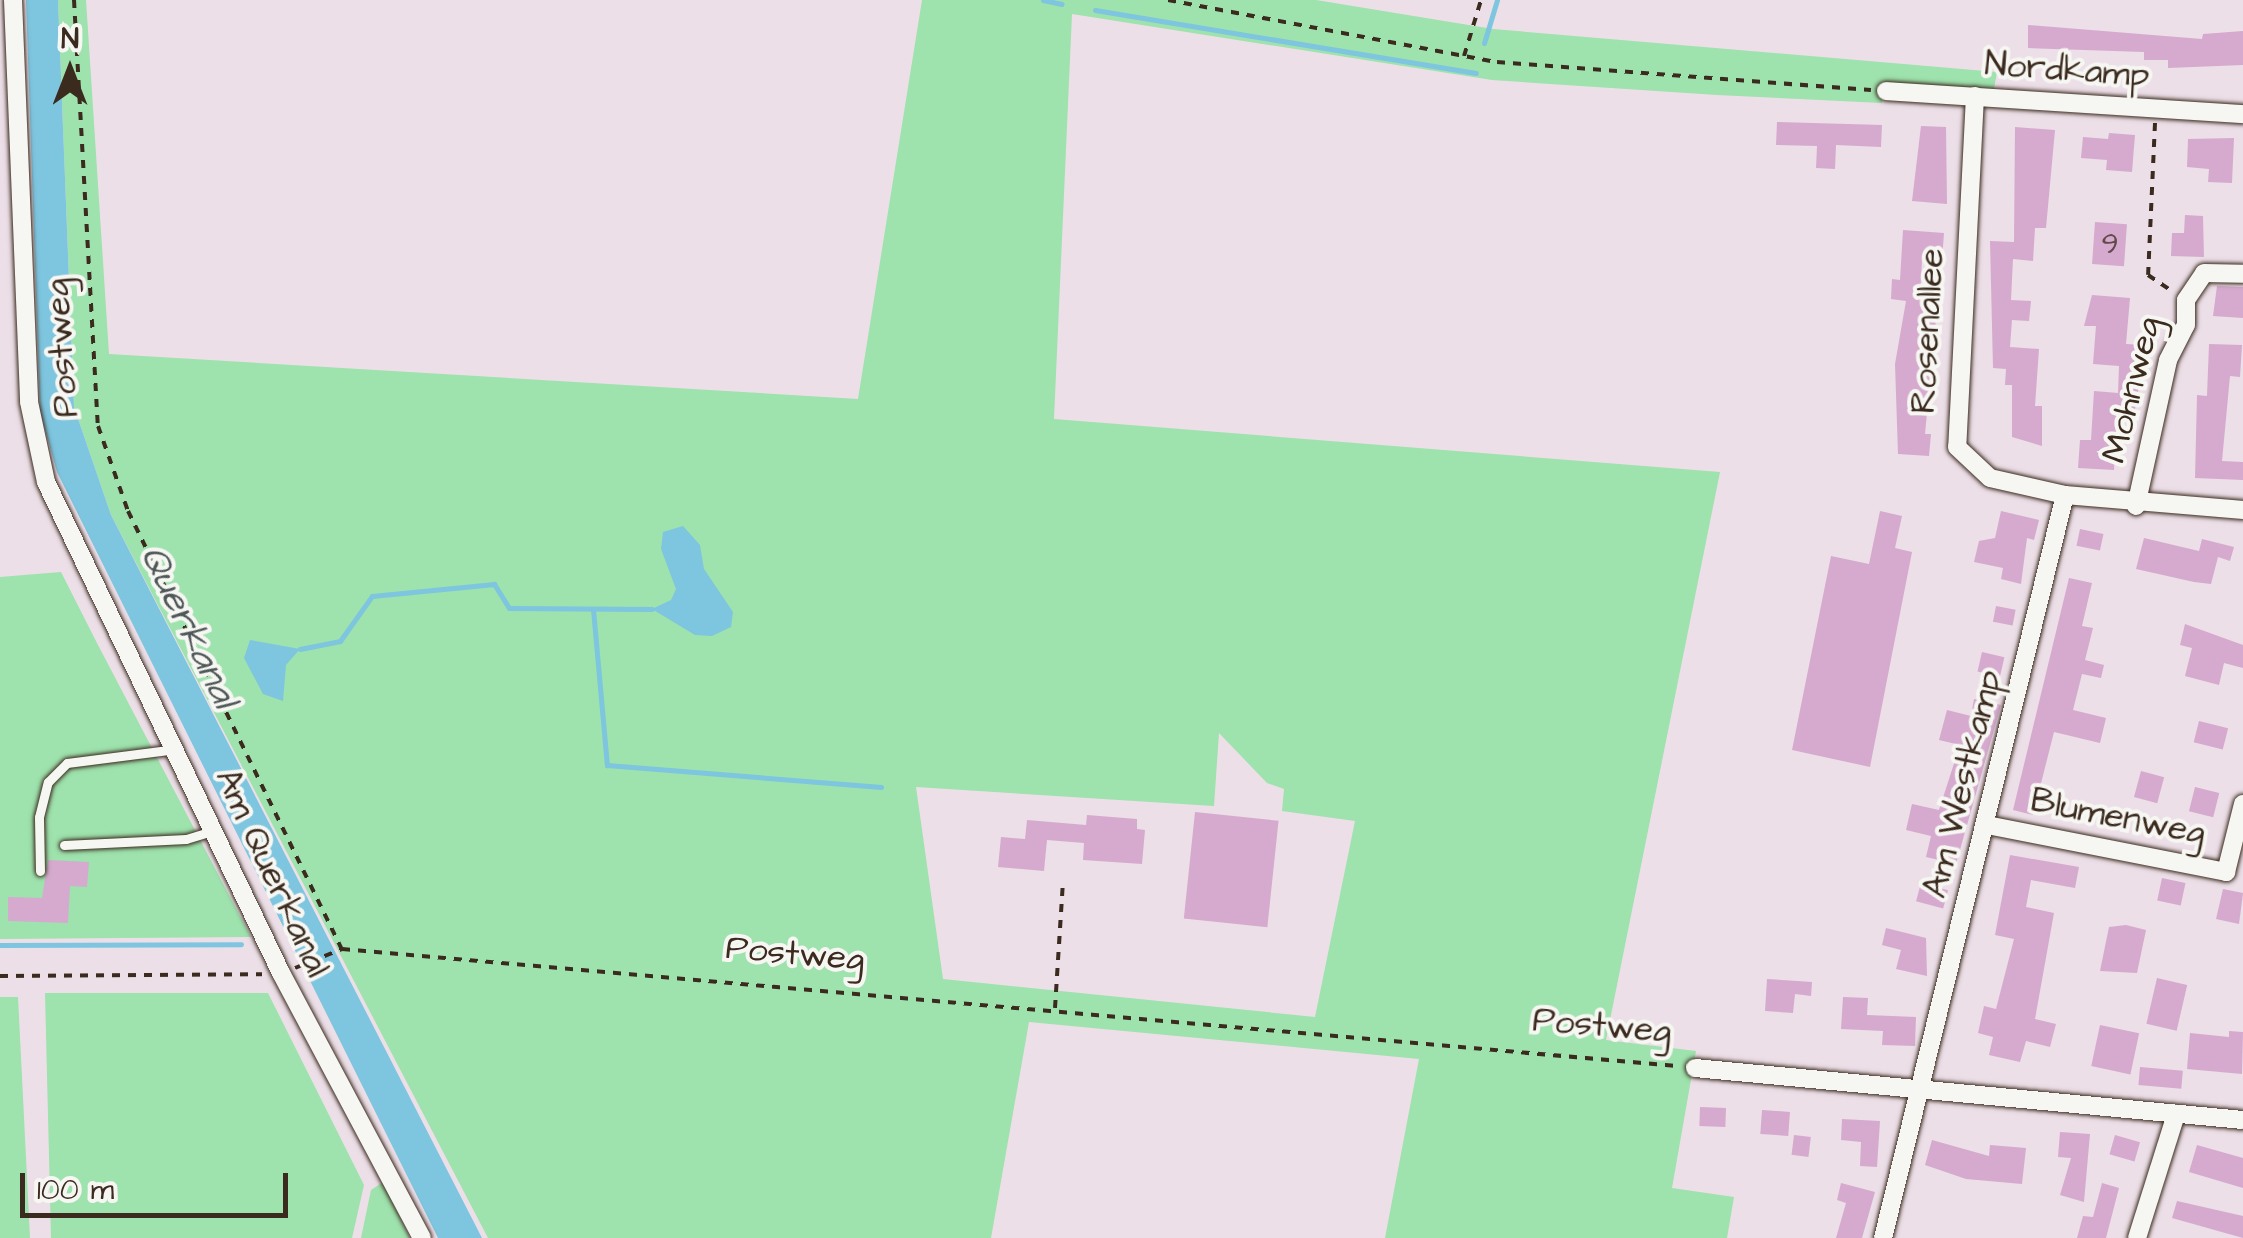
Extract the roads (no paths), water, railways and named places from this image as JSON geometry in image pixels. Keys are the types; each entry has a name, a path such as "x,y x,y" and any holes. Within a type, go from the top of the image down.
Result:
{"street":[{"name":"Am Querkanal","path":"13,0 34,437 63,519 422,1238"},
{"name":"Nordkamp","path":"1886,91 2243,114"},
{"name":"Rosenallee","path":"1975,96 1957,447 1990,478 2065,495 2136,506 2243,510"},
{"name":"Mohnweg","path":"2136,506 2168,360 2186,325 2186,300 2204,274 2243,274"},
{"name":"Am Westkamp","path":"1883,1238 1988,825 2065,495"},
{"name":"Blumenweg","path":"1988,825 2226,872 2243,804"},
{"name":"Postweg","path":"1696,1068 2243,1120"},
{"path":"2137,1238 2176,1114"}],"lane":[{"path":"40,871 39,817 48,782 66,763 176,749"},
{"path":"64,845 186,839 216,830"}],"water":[{"path":"26,0 58,0 74,407 111,515 482,1238 438,1238 57,472 40,412"},
{"path":"683,526 700,545 704,569 733,612 731,627 712,636 695,635 652,609 671,600 676,589 661,549 663,532"},
{"path":"250,640 300,649 286,665 283,701 263,694 244,658"}],"waterway":[{"path":"1043,0 1062,4"},
{"path":"1484,43 1497,0"},
{"path":"1095,10 1476,73"},
{"path":"300,649 340,641 372,596 494,584 509,608 652,609"},
{"path":"593,609 607,765 881,787"},
{"path":"0,945 241,944"}],"water label":[{"name":"Querkanal","path":"188,627"}]}
